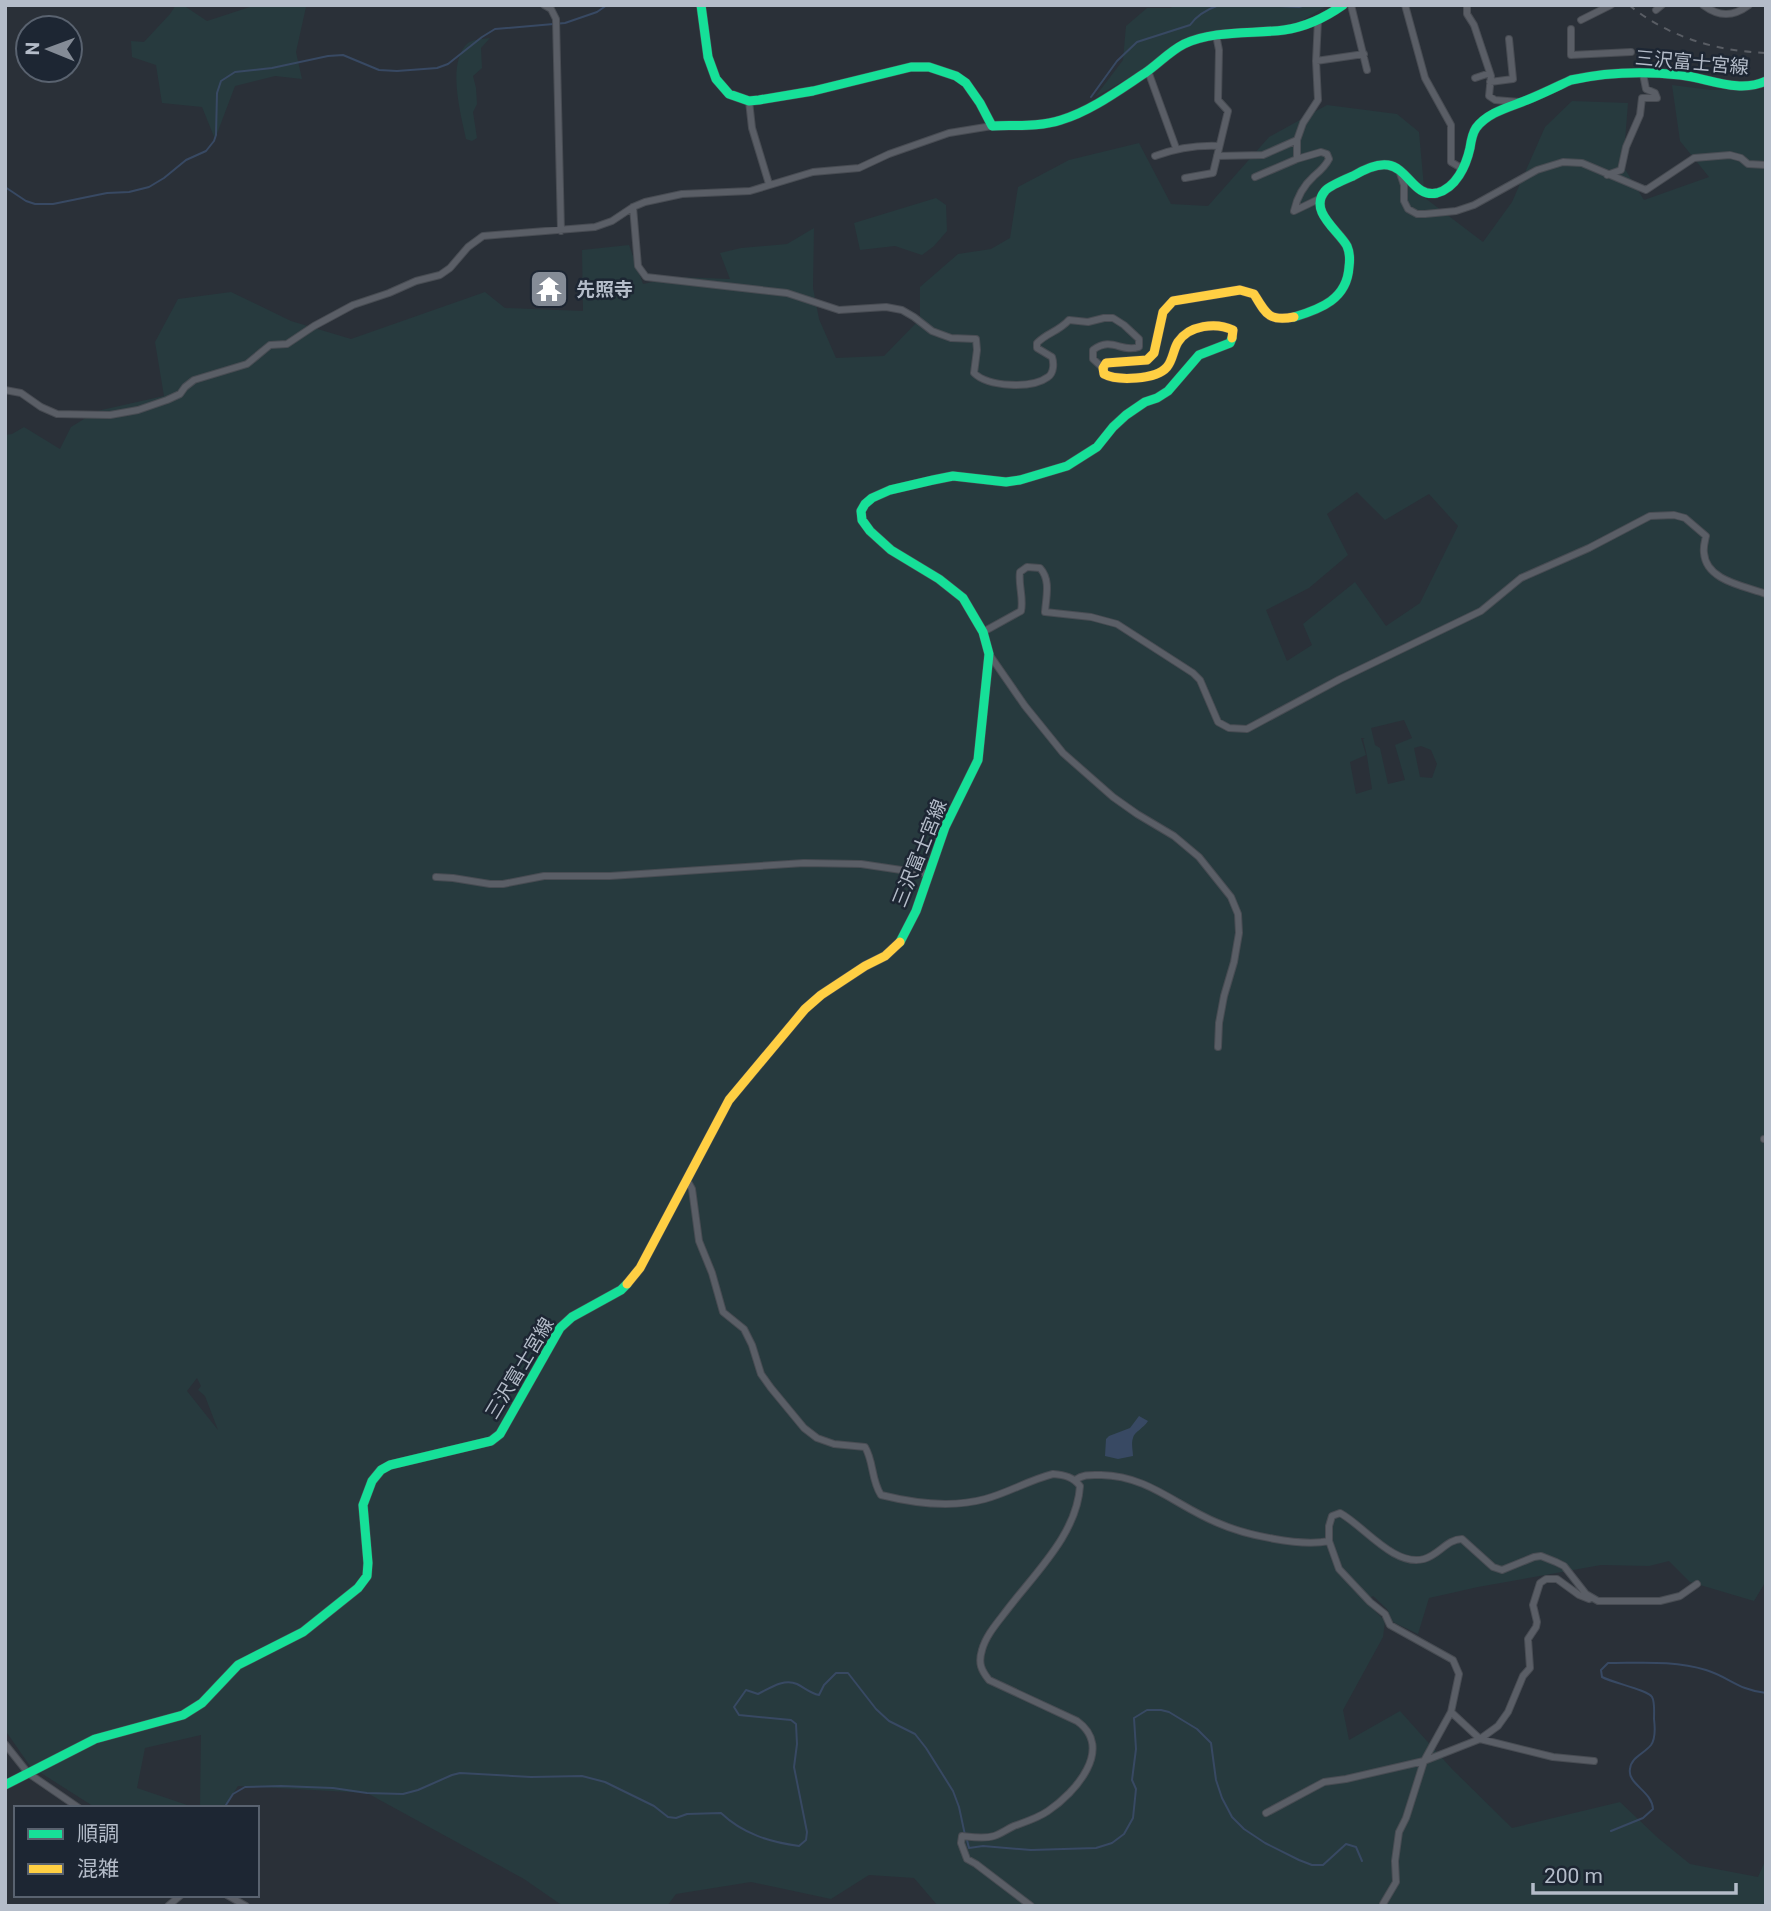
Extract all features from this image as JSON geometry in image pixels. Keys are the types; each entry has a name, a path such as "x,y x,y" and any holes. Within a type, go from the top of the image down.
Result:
{"main road":[{"path":"701,5 708,57 716,79 729,94 749,101 813,91 911,67 929,67 956,76 966,83 992,127 1061,120 1082,111 1149,71 1184,44 1216,35 1287,30 1318,20 1343,5"},
{"name":"三沢富士宮線","path":"1463,169 1475,129 1492,114 1584,76 1613,73 1682,75 1747,86 1760,85 1766,81"},
{"path":"1103,368 1111,361 1147,360 1154,353 1163,312 1173,301 1240,290 1254,294 1266,313 1274,319 1286,320 1330,304 1348,279 1349,258 1345,244 1322,213 1320,204 1325,191 1371,167 1388,165 1400,171 1416,188 1434,194 1456,181 1463,169"},
{"name":"三沢富士宮線","path":"5,1785 95,1739 183,1715 202,1703 238,1665 303,1632 358,1588 367,1576 368,1563 363,1505 372,1481 381,1470 390,1465 478,1445 491,1441 500,1434 560,1328 572,1317 621,1290 640,1268 729,1100 805,1009 865,966 884,956 902,940 916,911 945,827 978,760 989,654 984,632 962,598 939,579 891,550 870,531 862,520 861,511 872,498 890,490 933,480 953,476 1006,482 1067,467 1097,447 1113,426 1126,415 1168,391 1199,355 1230,343 1233,330 1219,325 1189,333 1179,341 1165,369 1158,373 1120,379 1104,374 1103,368"}],"street":[{"path":"544,5 551,9 556,19 561,230"},
{"path":"1351,5 1367,70"},
{"path":"1405,5 1425,78 1451,125 1451,162 1463,169"},
{"path":"1467,5 1467,14 1474,25 1490,73 1489,96 1495,100 1521,103"},
{"path":"1581,20 1611,5"},
{"path":"1703,5 1713,12 1725,14 1738,13 1749,5"},
{"path":"1297,159 1297,140 1303,123 1318,100 1318,20"},
{"path":"1571,29 1571,55 1631,52"},
{"path":"1185,178 1213,173 1228,111 1218,100 1219,50 1216,35"},
{"path":"1490,82 1513,79 1509,39"},
{"path":"1316,61 1364,54"},
{"path":"1149,71 1176,148"},
{"path":"1475,78 1490,73"},
{"path":"1607,175 1621,170 1626,147 1640,116 1642,98 1657,98 1655,93 1646,89 1643,74"},
{"path":"749,101 752,128 769,184"},
{"path":"5,390 21,393 57,414 110,415 138,410 180,394 194,380 247,364 270,345 287,344 353,305 416,281 440,275 483,236 595,227 612,221 645,202 682,194 750,191 813,172 859,168 889,154 949,133 992,127"},
{"path":"1217,156 1263,155 1297,140"},
{"path":"1154,156 1194,145 1219,146"},
{"path":"1255,177 1321,152 1327,154 1329,159 1301,191 1294,211 1321,198"},
{"path":"1400,171 1404,185 1404,201 1408,208 1417,214 1425,214 1456,211 1474,205 1537,170 1563,162 1582,163 1646,190 1694,158 1730,155 1741,158 1748,164 1766,165"},
{"path":"633,207 638,266 646,277 787,293 839,310 886,307 902,310 940,334 951,338 976,339 974,373 999,384 1035,382 1049,377 1052,372 1052,357 1037,348 1037,343 1044,335 1062,328 1069,320 1088,322 1113,318 1139,339 1139,347 1130,350 1113,343 1100,345 1093,350 1093,359 1103,368"},
{"path":"984,632 1021,611 1020,572 1027,567 1041,568 1048,582 1045,612 1091,617 1117,624 1194,673 1200,680 1218,722 1229,727 1247,729 1340,679 1481,611 1521,578 1589,548 1650,516 1674,515 1685,518 1706,536 1704,553 1711,571 1735,585 1766,594"},
{"path":"989,654 1025,706 1063,753 1096,783 1137,814 1174,836 1199,857 1231,897 1238,914 1239,933 1219,1023 1218,1047"},
{"path":"436,877 503,884 544,876 610,876 804,863 861,863 928,874"},
{"path":"687,1180 692,1189 699,1241 723,1312 744,1329 761,1374 804,1428 817,1438 834,1444 865,1447 875,1486 881,1495 913,1502 962,1503 985,1499 1053,1475 1065,1475 1080,1486 1072,1521 1041,1567 992,1630 983,1647 980,1669 989,1680 1054,1709 1086,1727 1093,1741 1093,1754 1087,1770 1076,1786 1047,1812 995,1836 965,1837 961,1843 967,1859 1031,1906"},
{"path":"1075,1480 1084,1475 1118,1476 1150,1486 1198,1514 1237,1530 1287,1541 1329,1541"},
{"path":"1384,1906 1396,1882 1395,1861 1399,1832 1424,1761 1451,1712 1459,1674 1453,1660 1390,1625 1385,1614 1339,1569 1329,1541 1332,1516 1340,1513 1351,1519 1399,1557 1424,1559 1454,1539 1462,1539 1493,1567 1502,1570 1541,1556 1564,1566 1586,1594 1598,1601"},
{"path":"1266,1813 1324,1782 1424,1761 1480,1739 1498,1726 1508,1712 1523,1676 1530,1668 1528,1639 1537,1622 1533,1605 1540,1583 1546,1578 1557,1579 1579,1595 1598,1601 1660,1601 1680,1596 1697,1584"},
{"path":"1451,1712 1480,1739 1553,1757 1594,1761"},
{"path":"7,1749 28,1773 76,1806"},
{"path":"230,1897 246,1906"}],"green space":[{"path":"176,5 183,5 207,21 253,6 306,7 296,52 302,79 275,76 235,86 215,139 202,107 162,103 156,65 132,57 131,41 144,42"},
{"path":"1173,5 1328,5 1295,25 1230,28 1179,40 1145,69 1095,97 1123,60 1126,26 1147,8 1171,8"},
{"path":"490,38 481,48 482,68 473,76 477,104 473,112 477,138 472,141 466,139 459,103 456,75 458,63 461,52 468,43"},
{"path":"1672,85 1711,90 1766,90 1766,1581 1754,1601 1690,1582 1669,1561 1649,1566 1601,1565 1429,1598 1418,1634 1393,1622 1387,1609 1373,1596 1365,1601 1385,1621 1383,1637 1343,1710 1349,1740 1400,1711 1452,1769 1512,1828 1620,1802 1690,1864 1758,1877 1766,1859 1766,1906 938,1906 914,1878 869,1875 831,1899 751,1882 676,1894 667,1906 563,1906 524,1879 367,1793 238,1786 225,1806 200,1806 201,1735 145,1748 137,1788 190,1806 93,1806 30,1766 5,1730 5,435 24,427 60,449 71,427 97,411 164,396 155,342 178,299 231,292 291,321 351,339 485,292 505,308 583,311 582,250 629,245 643,284 675,277 730,279 720,253 741,248 787,244 814,228 813,288 819,319 836,358 884,356 920,319 920,287 958,254 991,249 1010,238 1018,187 1069,160 1139,143 1171,204 1208,206 1269,137 1327,105 1397,114 1419,132 1425,198 1483,242 1512,202 1545,127 1572,101 1628,103 1623,166 1644,200 1709,177 1680,141","holes":["1357,492 1385,520 1429,494 1458,526 1420,603 1386,626 1355,582 1303,624 1312,645 1287,661 1266,610 1309,588 1348,555 1327,514","1404,720 1412,738 1395,745 1405,780 1388,784 1380,748 1375,745 1371,728","1361,738 1365,738 1363,739 1367,756 1372,789 1356,794 1350,762 1366,755","1421,746 1431,750 1437,764 1432,778 1420,777 1414,748","197,1378 201,1386 198,1390 205,1396 218,1430 187,1391"]},
{"path":"936,198 946,205 947,231 922,255 895,246 860,250 854,223"}],"water":[{"path":"1139,1416 1148,1421 1134,1436 1133,1456 1118,1459 1105,1456 1106,1439 1130,1428"}],"waterway":[{"path":"5,187 35,204 53,204 149,187 186,160 206,151 214,141 217,93 221,81 235,72 343,55 379,70 437,68 448,64 495,29 565,23 597,12 607,5"},
{"path":"1091,97 1117,61 1137,42 1190,25 1203,13 1219,5"},
{"path":"1263,5 1306,5"},
{"path":"1611,1831 1643,1818 1653,1809 1649,1797 1632,1779 1630,1769 1635,1759 1651,1745 1655,1729 1652,1697 1602,1677 1601,1670 1608,1663 1657,1663 1694,1667 1748,1689 1766,1693"},
{"path":"225,1806 233,1794 245,1787 333,1788 403,1794 460,1773 531,1777 582,1776 605,1782 654,1806 668,1817 721,1813 757,1836 799,1846 806,1840 807,1832 794,1767 796,1724 791,1720 739,1715 734,1707 746,1690 758,1694 777,1684 792,1682 819,1695 824,1685 836,1673 848,1673 876,1709 889,1721 915,1734 926,1748 953,1791 965,1835"},
{"path":"967,1840 969,1848 983,1846 1031,1850 1096,1848 1112,1843 1124,1834 1133,1818 1136,1789 1132,1780 1136,1749 1134,1718 1147,1710 1161,1710 1197,1729 1211,1743 1216,1780 1222,1798 1232,1817 1244,1829 1265,1843 1312,1865 1323,1865 1346,1844 1356,1847 1362,1861"}],"railway":[{"path":"1629,5 1660,26 1693,40 1729,49 1766,53"}],"traffic: fast":[{"path":"701,5 708,57 716,79 729,94 749,101 759,100 813,91 911,67 929,67 956,76 966,83 992,126 1036,125 1061,120 1105,100 1184,44 1220,34 1292,29 1330,14 1343,5"},
{"path":"1294,317 1331,301 1338,295 1347,278 1350,262 1348,249 1322,213 1320,206 1321,198 1330,187 1370,168 1388,165 1401,171 1422,191 1437,193 1444,190 1455,181 1463,169 1474,133 1481,122 1571,80 1598,75 1639,73 1680,75 1734,86 1755,85 1766,81"},
{"path":"900,942 916,911 945,827 978,760 989,654 983,632 963,598 939,579 891,550 870,531 862,520 861,511 872,498 890,490 933,480 953,476 1006,482 1067,466 1097,447 1126,415 1168,391 1199,355 1230,343 1232,338"},
{"path":"5,1785 95,1739 183,1715 202,1703 238,1665 303,1632 358,1588 367,1576 368,1563 363,1505 372,1481 381,1470 390,1465 491,1441 500,1434 560,1328 572,1317 627,1284"}],"traffic: slow":[{"path":"1232,338 1233,330 1219,326 1203,327 1183,336 1167,367 1154,375 1118,378 1104,374 1106,363 1147,360 1154,353 1163,312 1173,301 1240,290 1254,294 1269,315 1279,318 1294,317"},
{"path":"627,1284 640,1268 729,1100 805,1009 821,995 885,956 900,942"}],"place":[{"name":"先照寺","path":"549,289"}]}
